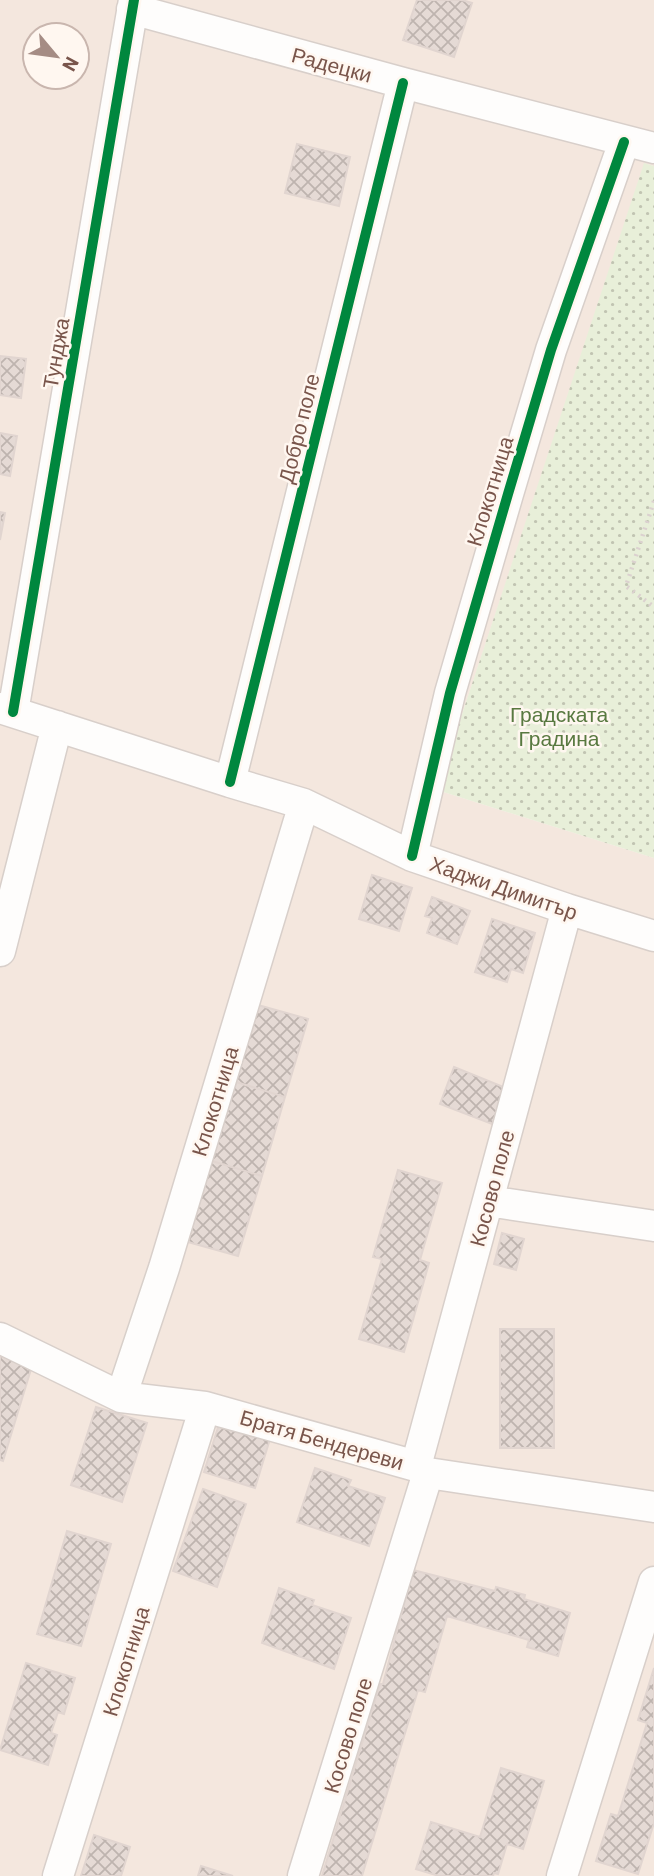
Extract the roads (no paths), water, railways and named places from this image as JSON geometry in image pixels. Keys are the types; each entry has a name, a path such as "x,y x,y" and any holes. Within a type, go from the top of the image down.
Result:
{"street":[{"name":"Радецки","path":"133,5 403,83 654,148"},
{"name":"Тунджа","path":"7,710 133,5"},
{"name":"Добро поле","path":"230,782 403,83"},
{"name":"Клокотница","path":"412,856 450,693 508,494 551,350 624,142"},
{"name":"Хаджи Димитър","path":"7,710 304,804 412,856 654,936"},
{"path":"0,951 57,726"},
{"name":"Клокотница","path":"121,1397 164,1268 304,804"},
{"name":"Косово поле","path":"303,1876 422,1469 488,1201 567,909"},
{"path":"488,1201 654,1226"},
{"name":"Братя Бендереви","path":"0,1338 121,1397 205,1407 422,1469 653,1504"},
{"name":"Клокотница","path":"58,1876 205,1407"},
{"path":"562,1876 654,1582"}],"park label":[{"name":"Градската Градина","path":"559,725"}]}
